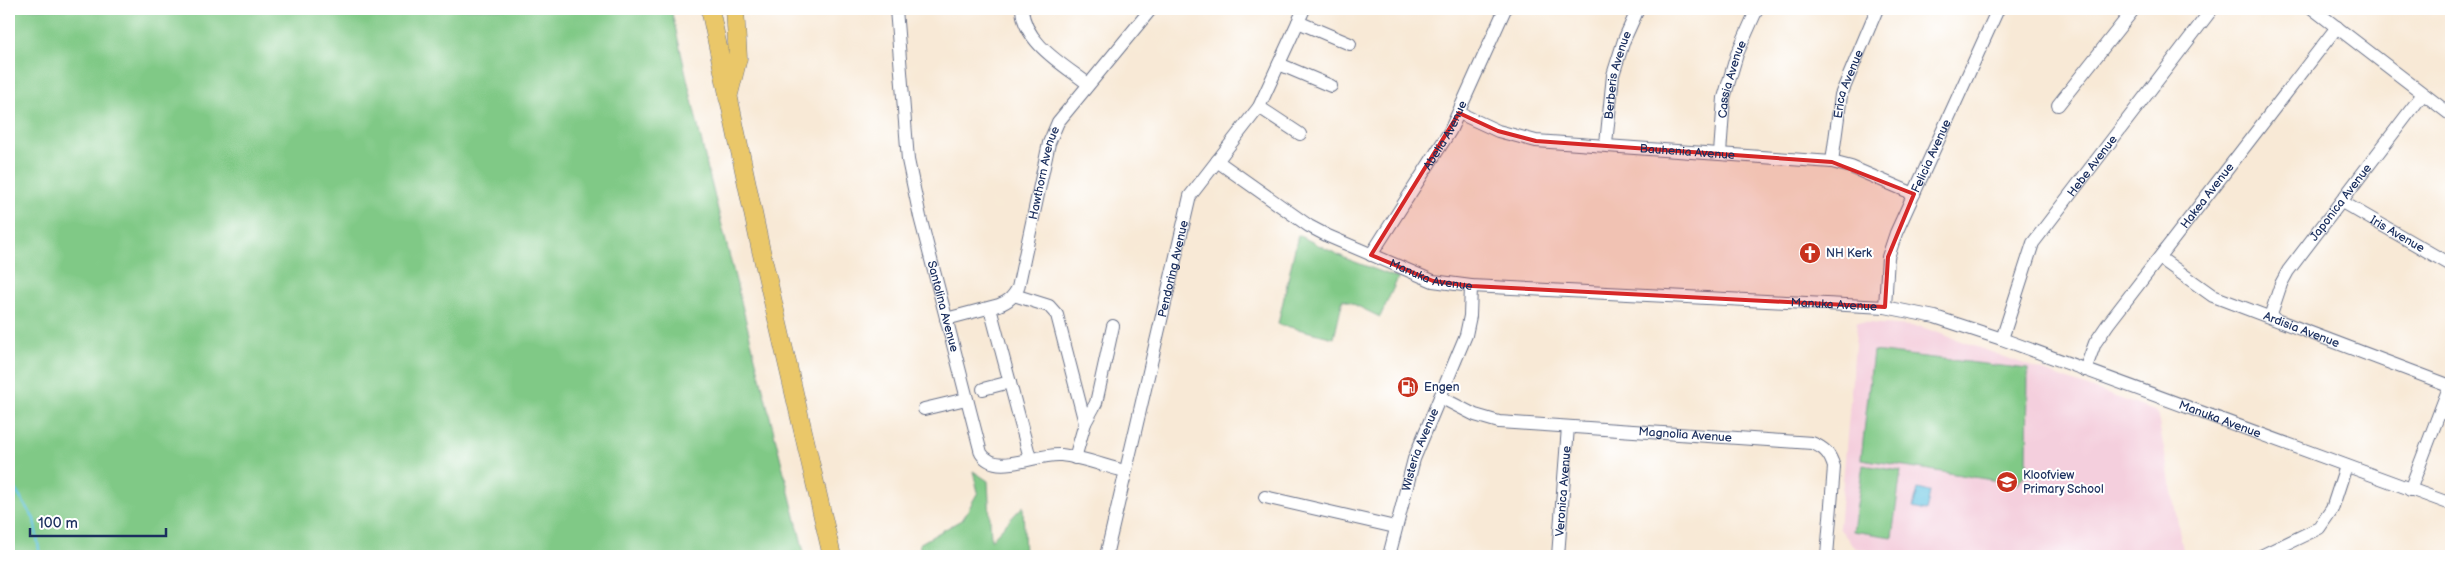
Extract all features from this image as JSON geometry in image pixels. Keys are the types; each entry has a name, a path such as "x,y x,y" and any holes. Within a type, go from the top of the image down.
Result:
{"highway":[{"path":"697,9 716,76 728,101"},
{"path":"710,9 728,101 832,556"},
{"path":"728,101 738,58 735,9"}],"street":[{"name":"Santolina Avenue","path":"896,9 908,160 920,216 981,453 988,462 1007,464 1030,458 1061,455 1125,471"},
{"path":"1022,9 1027,28 1034,39 1088,84"},
{"name":"Hawthorn Avenue","path":"1014,295 1018,288 1053,133 1058,122 1151,9"},
{"name":"Pendoring Avenue","path":"1106,556 1190,196 1259,107 1304,9"},
{"name":"Abelia Avenue","path":"1371,255 1450,131 1505,9"},
{"name":"Berberis Avenue","path":"1606,144 1614,75 1622,48 1638,9"},
{"name":"Cassia Avenue","path":"1720,153 1724,98 1737,54 1757,9"},
{"name":"Erica Avenue","path":"1832,162 1841,94 1877,9"},
{"name":"Felicia Avenue","path":"1885,307 1888,257 1914,194 1998,9"},
{"path":"2058,105 2134,9"},
{"name":"Hebe Avenue","path":"2002,340 2033,243 2212,9"},
{"path":"2313,9 2451,115"},
{"path":"1298,22 1350,44"},
{"name":"Hakea Avenue","path":"2085,370 2100,336 2337,27"},
{"path":"1280,64 1331,86"},
{"name":"Japonica Avenue","path":"2270,317 2281,284 2288,271 2424,94"},
{"path":"1259,107 1300,134"},
{"name":"Bauhenia Avenue","path":"1459,112 1515,137 1555,143 1606,144 1832,162 1851,167 1914,194"},
{"name":"Manuka Avenue","path":"1217,161 1309,226 1433,281 1471,286 1885,307 1935,317 2451,504"},
{"name":"Iris Avenue","path":"2342,202 2451,265"},
{"name":"Ardisia Avenue","path":"2160,258 2213,296 2451,385"},
{"name":"Wisteria Avenue","path":"1389,556 1414,459 1466,335 1470,316 1471,286"},
{"path":"946,319 1008,302 1014,295 1049,306 1057,315 1085,423"},
{"path":"990,308 1030,458"},
{"path":"1075,458 1085,423 1096,403 1113,326"},
{"path":"983,389 1010,382"},
{"path":"2410,490 2451,385"},
{"name":"Magnolia Avenue","path":"1440,397 1475,415 1498,422 1812,443 1821,446 1831,458 1834,467 1827,556"},
{"path":"924,409 966,399"},
{"name":"Veronica Avenue","path":"1558,556 1568,427"},
{"path":"2261,556 2319,528 2332,509 2346,466"},
{"path":"1264,497 1396,527"}],"highlighted area":[{"path":"1459,113 1498,131 1536,141 1832,162 1914,194 1888,257 1885,307 1471,286 1433,281 1371,255"}],"shaded area":[{"name":"Kloofview Primary School","path":"1857,322 1922,327 2157,412 2184,556 1897,556 1855,548 1839,528"}],"green space":[{"path":"9,9 671,9 709,174 805,556 9,556"},
{"path":"1298,235 1347,259 1398,278 1380,317 1343,299 1334,338 1278,324"},
{"path":"1873,351 2028,369 2027,472 2017,484 1861,459"},
{"path":"1863,465 1901,471 1892,537 1853,531"},
{"path":"973,471 988,481 991,540 1023,506 1025,556 922,556 919,544 963,519 978,492"}],"water":[{"path":"1918,489 1930,492 1926,511 1913,508"}],"waterway":[{"path":"9,480 34,519 40,556"}],"place":[{"name":"NH Kerk","path":"1810,253"},
{"name":"Engen","path":"1408,387"},
{"name":"Kloofview Primary School","path":"2007,482"}]}
